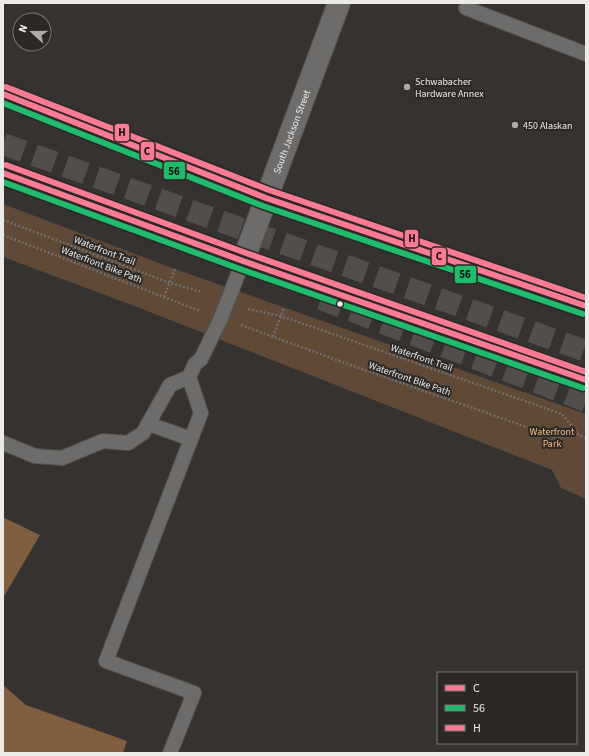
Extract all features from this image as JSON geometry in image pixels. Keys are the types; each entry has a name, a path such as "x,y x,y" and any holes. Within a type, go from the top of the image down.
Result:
{"highway":[{"path":"3,94 266,198 586,306"},
{"path":"3,173 243,261 586,380"}],"street":[{"name":"South Jackson Street","path":"243,261 339,3"}],"lane":[{"path":"466,8 586,54"},
{"path":"3,443 35,456 62,458 103,441 128,443 143,433 170,386 189,377 204,353 218,324 243,261"},
{"path":"170,753 194,693 106,661 200,413 189,377"},
{"path":"149,424 191,439"}],"path":[{"name":"Waterfront Trail","path":"3,220 170,283 202,292"},
{"name":"Waterfront Bike Path","path":"3,235 195,309"},
{"path":"164,297 175,269"},
{"name":"Waterfront Trail","path":"244,308 281,316 562,414 579,435 586,438"},
{"path":"273,337 284,308"},
{"name":"Waterfront Bike Path","path":"238,324 555,437 579,435"}],"green space":[{"name":"Waterfront Park","path":"3,204 175,269 586,414 586,499 561,488 552,470 137,307 3,257"}],"shaded area":[{"path":"3,517 40,535 3,598"},
{"path":"3,685 26,705 127,741 123,753 3,753"}],"pier":[{"path":"4,515 41,533 40,535 3,517"}],"tunnel":[{"path":"3,144 586,351"},
{"path":"321,299 586,401"}],"transit line":[{"name":"H","path":"6,87 269,190 586,298"},
{"name":"C","path":"3,94 266,198 586,306"},
{"name":"56","path":"3,103 263,206 583,314"},
{"name":"H","path":"6,165 246,253 586,372"},
{"name":"C","path":"3,173 243,261 586,380"},
{"name":"56","path":"3,182 240,269 583,388"}],"place":[{"name":"Schwabacher Hardware Annex","path":"407,87"},
{"name":"450 Alaskan","path":"515,125"}]}
